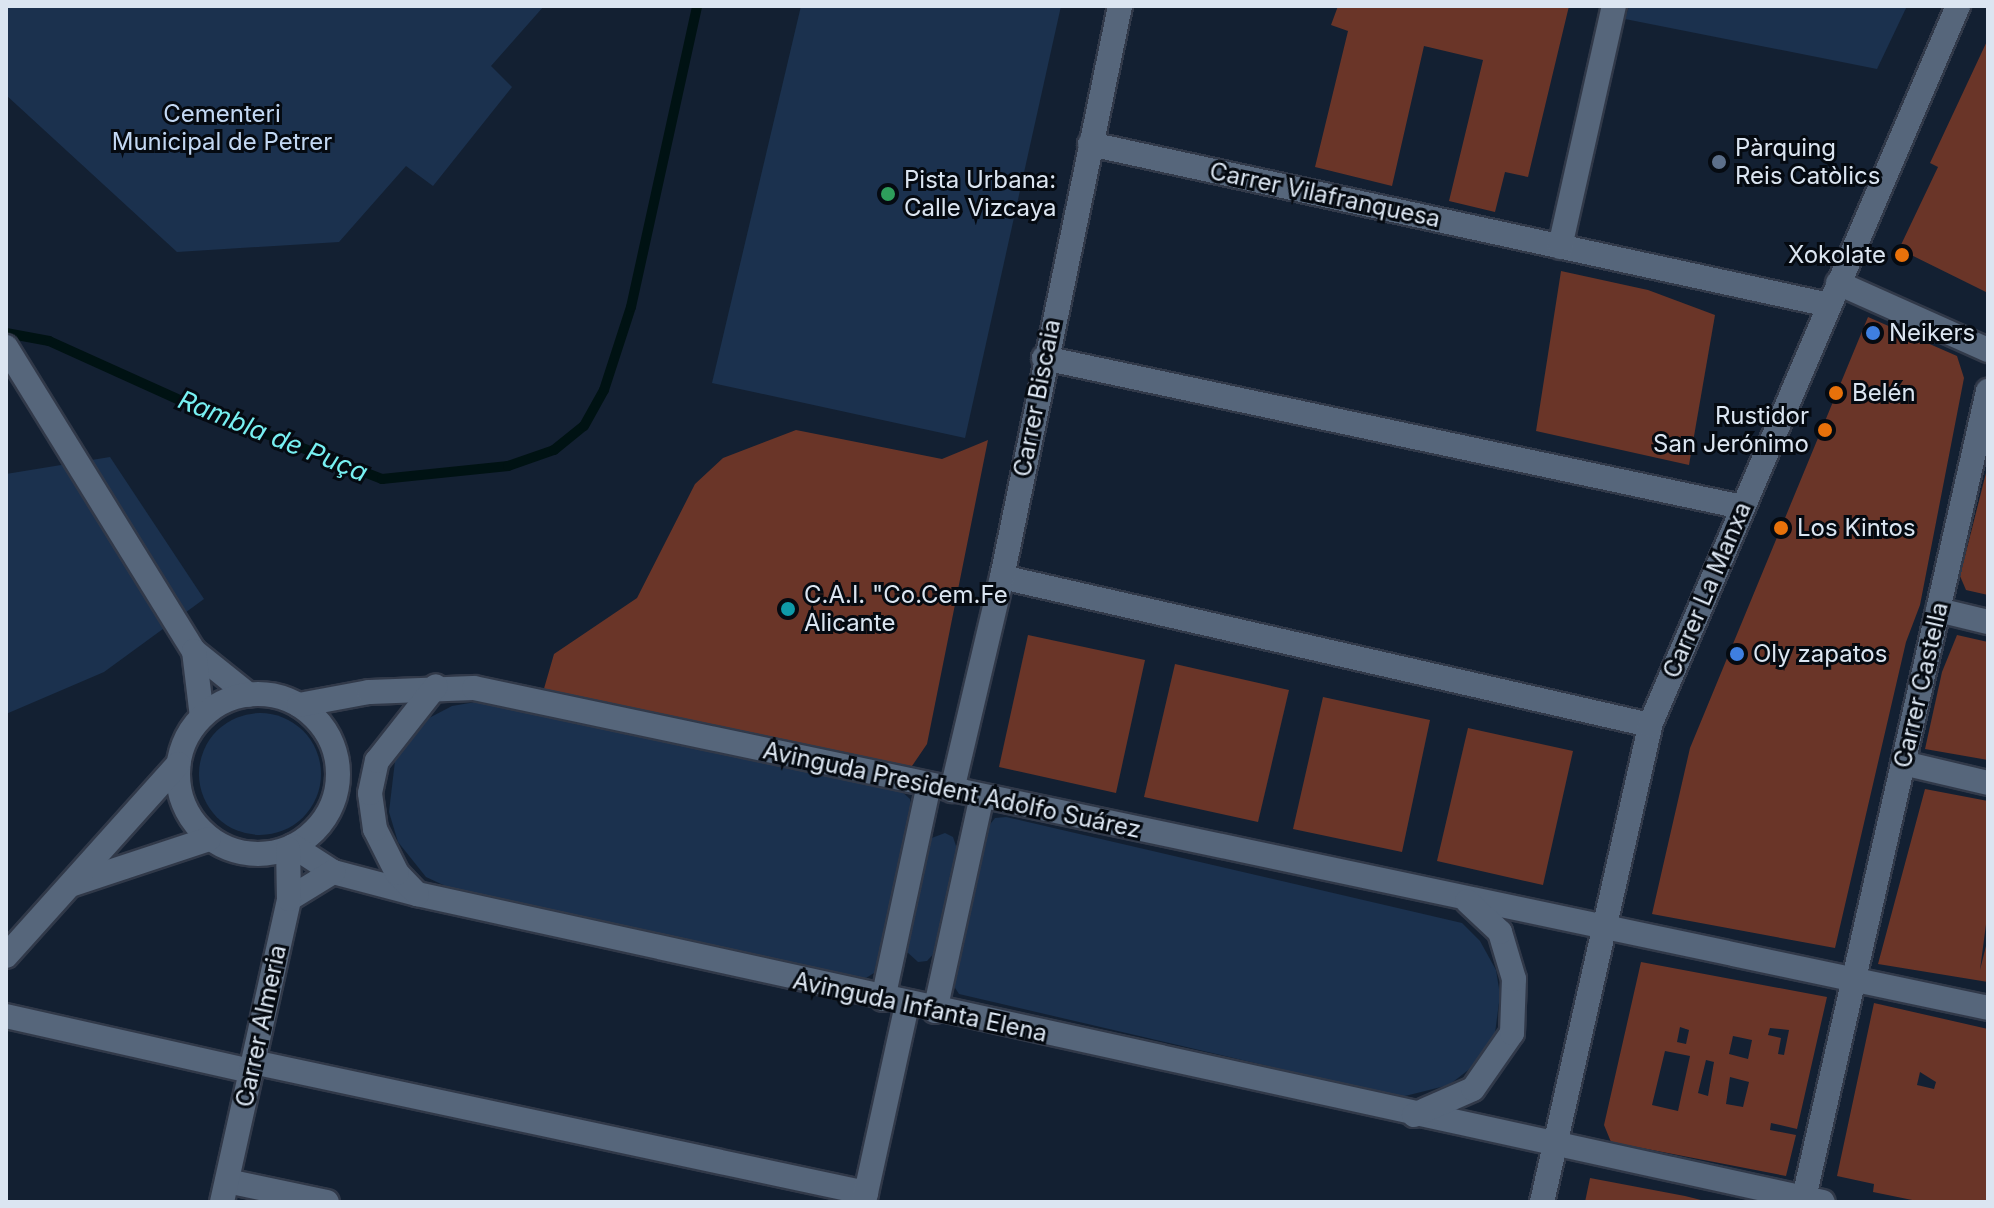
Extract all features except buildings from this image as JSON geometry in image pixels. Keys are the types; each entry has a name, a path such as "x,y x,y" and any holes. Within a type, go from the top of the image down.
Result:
{"street":[{"name":"Carrer Biscaia","path":"883,999 940,787 1002,577 1044,358 1120,6"},
{"path":"1560,247 1614,6"},
{"name":"Carrer La Manxa","path":"1542,1202 1650,725 1958,6"},
{"name":"Carrer Vilafranquesa","path":"1090,144 1560,247 1834,294 1988,350"},
{"path":"6,347 194,651 249,695"},
{"path":"1044,358 1742,507"},
{"name":"Carrer Castella","path":"1810,1201 1854,980 1988,391"},
{"path":"1002,577 1650,725"},
{"path":"1938,610 1988,622"},
{"path":"194,651 202,717"},
{"path":"417,894 384,849 375,829 370,793 377,761 436,686"},
{"name":"Avinguda President Adolfo Suárez","path":"299,705 436,686 474,688 1604,929"},
{"path":"6,956 178,764 186,738 202,717 224,702 249,695 275,696 299,705 331,741 336,790 321,822 290,848 261,855 233,851 209,839 184,806 178,764"},
{"path":"1903,763 1988,783"},
{"path":"935,1011 982,796"},
{"path":"67,887 209,839"},
{"name":"Avinguda Infanta Elena","path":"290,848 333,872 417,894 907,1005 1810,1201"},
{"name":"Carrer Almeria","path":"224,1191 289,899 290,848"},
{"path":"289,899 333,872"},
{"path":"1414,1115 1473,1089 1512,1033 1514,979 1500,932 1466,899"},
{"path":"1604,929 1988,1008"},
{"path":"6,1016 865,1198 907,1005"},
{"path":"224,1191 327,1202"}],"green space":[{"name":"Cementeri Municipal de Petrer","path":"6,6 544,6 491,66 512,87 433,186 406,166 339,242 177,252 6,95"},
{"name":"Pista Urbana: Calle Vizcaya","path":"801,6 1061,6 965,438 712,383"},
{"path":"1629,6 1907,6 1877,69 1625,19"},
{"path":"110,457 204,599 104,672 6,714 6,474"},
{"path":"487,700 899,789 910,799 913,814 874,973 866,978 805,969 454,890 426,877 398,842 389,812 395,761 429,718 452,706"},
{"path":"260,713 283,718 303,731 316,751 321,774 316,797 303,817 283,830 260,835 237,830 217,817 204,797 199,774 204,751 217,731 237,718"},
{"path":"1006,817 1462,923 1480,941 1496,970 1500,995 1495,1033 1476,1064 1449,1085 1401,1097 959,994 952,983 988,827 995,818"},
{"path":"945,833 953,837 958,852 938,949 927,961 918,962 906,951 929,839"}],"waterway":[{"name":"Rambla de Puça","path":"6,333 49,341 182,401 382,479 508,466 554,450 584,426 604,390 631,307 697,6"}],"place":[{"name":"Pàrquing Reis Catòlics","path":"1719,162"},
{"name":"Pista Urbana: Calle Vizcaya","path":"888,194"},
{"name":"Xokolate","path":"1902,255"},
{"name":"Neikers","path":"1873,333"},
{"name":"Belén","path":"1836,393"},
{"name":"Rustidor San Jerónimo","path":"1825,430"},
{"name":"Los Kintos","path":"1781,528"},
{"name":"C.A.I. \"Co.Cem.Fe Alicante","path":"788,609"},
{"name":"Oly zapatos","path":"1737,654"}]}
